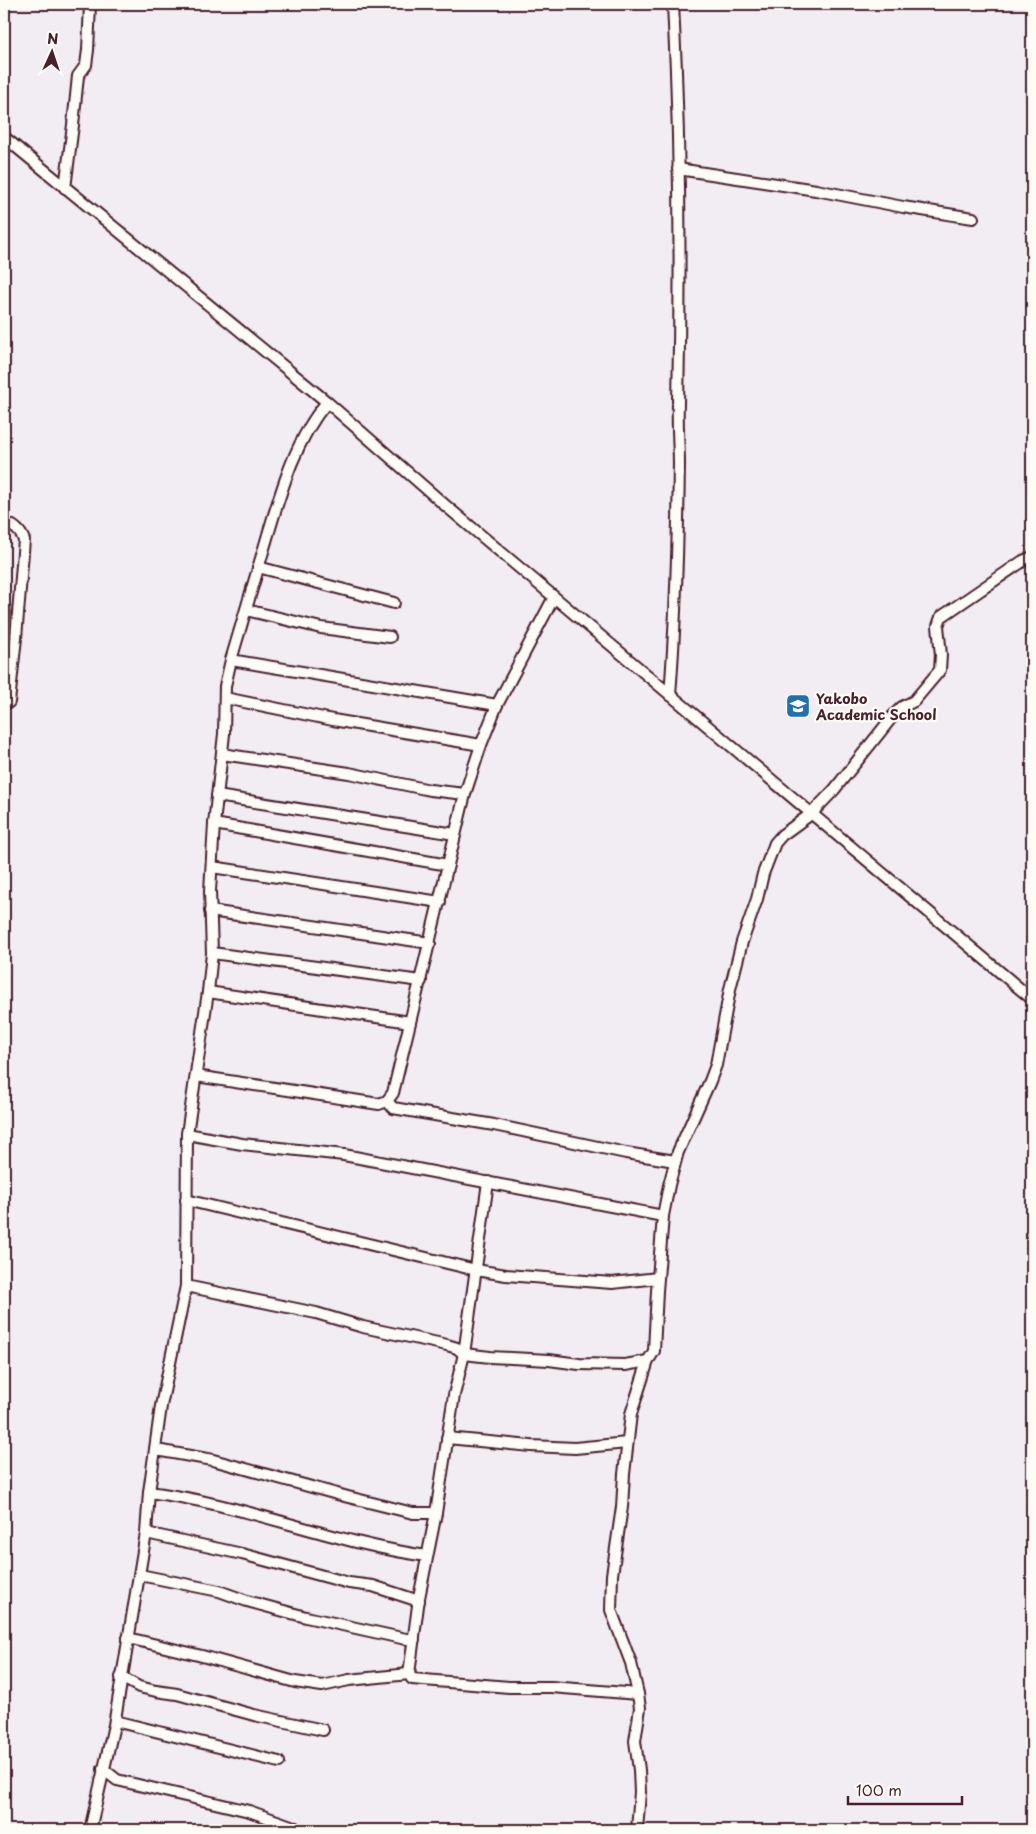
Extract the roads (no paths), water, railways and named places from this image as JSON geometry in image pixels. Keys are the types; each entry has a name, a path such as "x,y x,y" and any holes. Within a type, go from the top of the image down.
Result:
{"street":[{"path":"65,188 78,76 86,65 90,4"},
{"path":"670,694 676,620 680,366 678,169 673,4"},
{"path":"4,138 327,402 446,506 1032,999"},
{"path":"678,169 973,218"},
{"path":"90,1830 115,1721 121,1676 140,1575 161,1406 186,1286 186,1134 196,1076 212,953 210,911 214,824 222,754 226,686 231,660 279,498 296,452 320,410 327,402"},
{"path":"4,522 12,525 20,532 24,540 9,702"},
{"path":"637,1830 640,1792 635,1741 640,1708 631,1663 610,1604 612,1575 621,1516 627,1443 631,1414 648,1361 654,1351 663,1216 675,1161 713,1073 742,942 775,843 782,835 811,814 834,790 893,716 902,707 914,702 940,670 941,655 938,626 941,617 1023,560 1032,557"},
{"path":"258,567 394,603"},
{"path":"196,1076 379,1104 387,1101 393,1094 465,794 481,745 497,705 554,597"},
{"path":"246,610 321,628 390,637"},
{"path":"231,660 497,705"},
{"path":"225,698 333,720 481,745"},
{"path":"222,754 349,773 430,790 465,794"},
{"path":"217,796 455,834"},
{"path":"214,824 448,865"},
{"path":"212,868 440,902"},
{"path":"210,911 430,943"},
{"path":"212,953 421,981"},
{"path":"208,992 410,1022"},
{"path":"387,1101 393,1108 494,1125 626,1153 675,1161"},
{"path":"186,1134 242,1144 344,1155 663,1216"},
{"path":"488,1182 464,1354 446,1438 436,1513 419,1601 409,1674 412,1679 508,1687 551,1687 638,1694"},
{"path":"186,1200 476,1270 506,1275 612,1283 658,1278"},
{"path":"186,1286 316,1313 363,1327 447,1345 457,1348 464,1354 579,1364 625,1365 648,1361"},
{"path":"446,1438 575,1448 627,1443"},
{"path":"156,1450 213,1460 348,1498 413,1513 436,1513"},
{"path":"149,1492 216,1505 379,1548 427,1556"},
{"path":"146,1533 242,1554 349,1583 373,1586 419,1601"},
{"path":"140,1575 220,1591 247,1601 306,1616 406,1639 414,1639"},
{"path":"128,1638 295,1682 322,1686 349,1680 409,1674"},
{"path":"121,1676 139,1686 156,1691 177,1694 254,1715 323,1730"},
{"path":"115,1721 279,1762"},
{"path":"103,1770 117,1780 249,1811 294,1827"}],"place":[{"name":"Yakobo Academic School","path":"798,706"}]}
